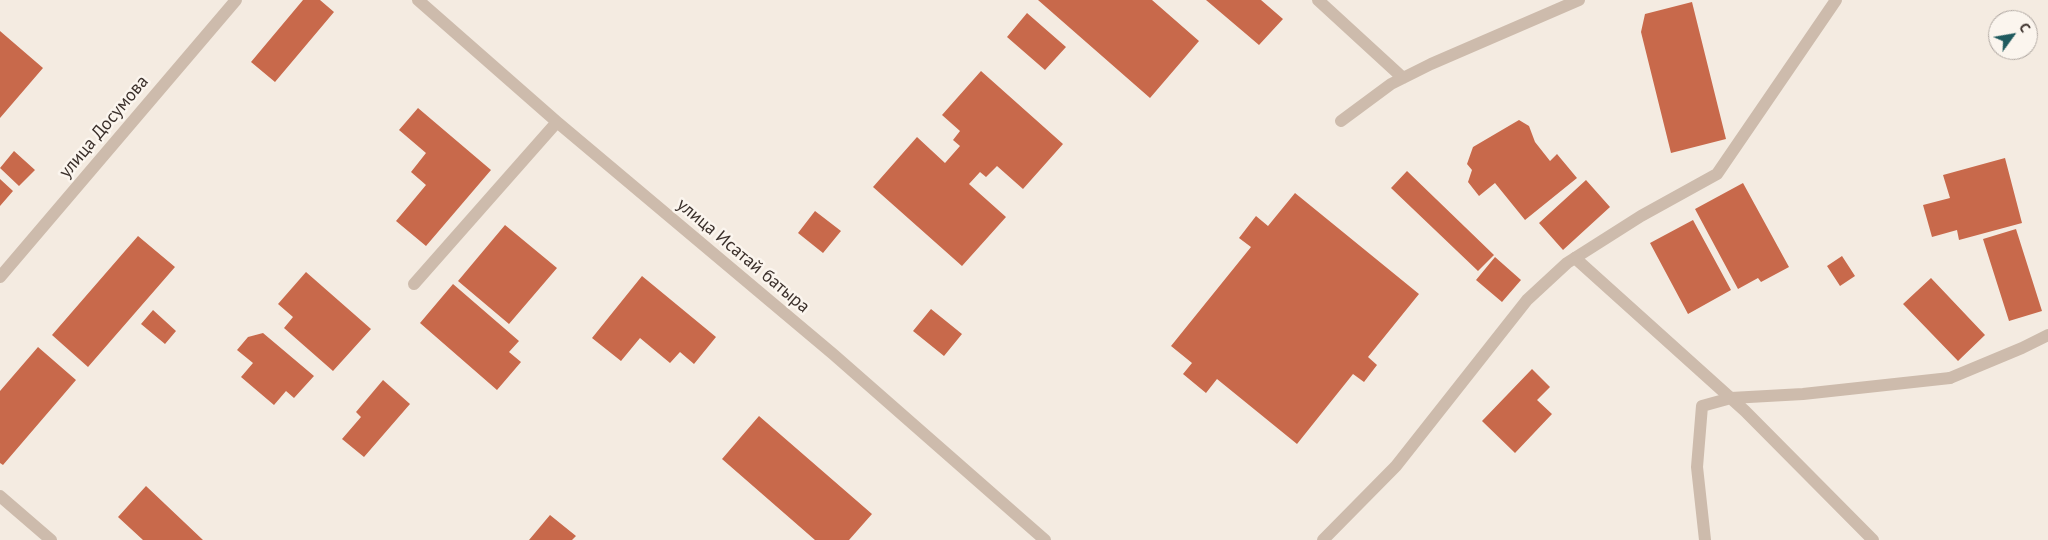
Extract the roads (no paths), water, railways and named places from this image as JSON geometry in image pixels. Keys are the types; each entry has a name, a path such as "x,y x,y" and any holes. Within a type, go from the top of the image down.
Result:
{"street":[{"name":"улица Исатай батыра","path":"418,0 557,122 833,354 1045,540"},
{"path":"1318,0 1403,78"},
{"path":"1341,121 1391,84 1439,60 1579,0"},
{"path":"1323,540 1396,466 1527,300 1567,262 1641,216 1717,174 1836,0"},
{"name":"улица Досумова","path":"0,277 234,1"},
{"path":"414,284 557,122"},
{"path":"1575,258 1730,398 1873,540"},
{"path":"1706,540 1698,466 1702,406 1730,398 1803,394 1950,378 2048,335"},
{"path":"0,496 52,540"}]}
